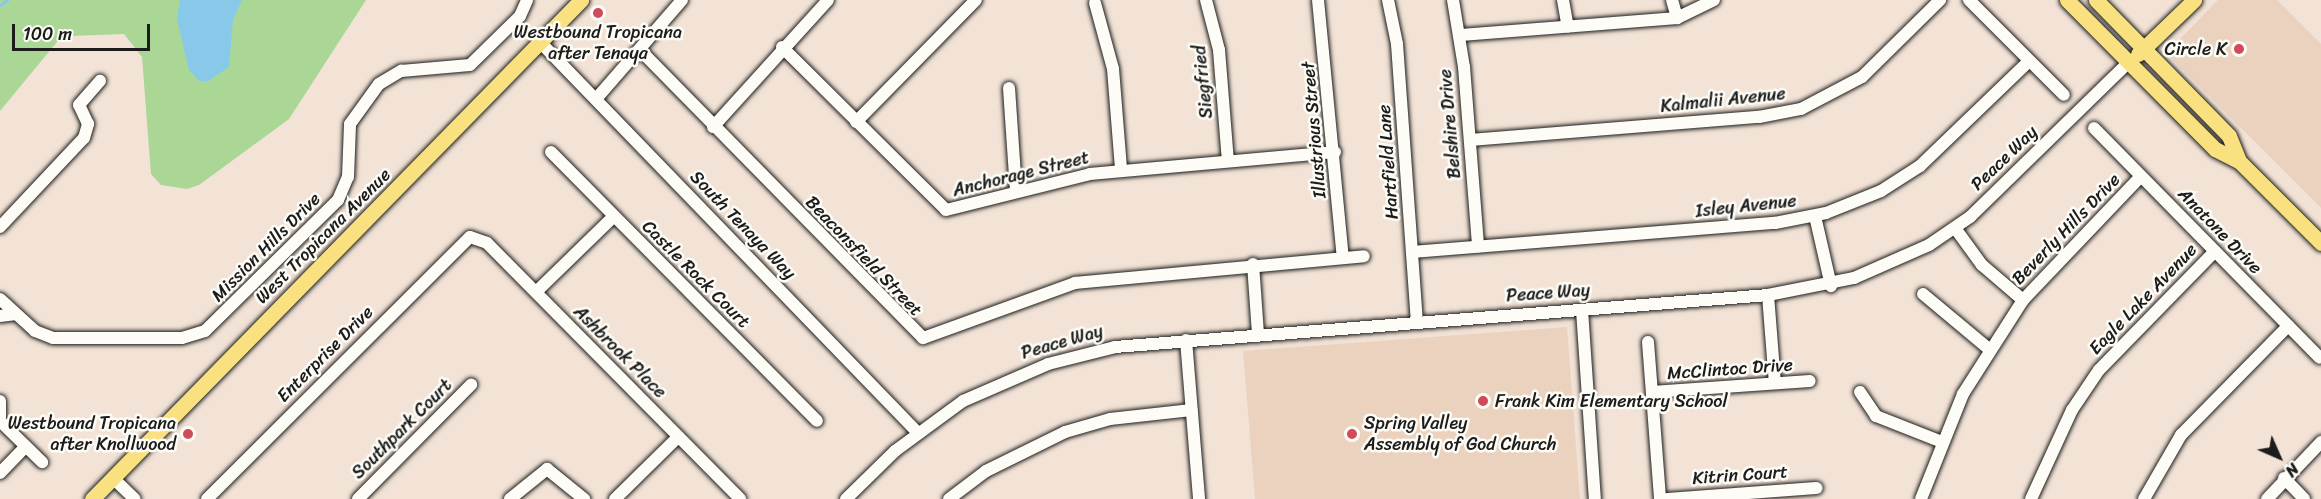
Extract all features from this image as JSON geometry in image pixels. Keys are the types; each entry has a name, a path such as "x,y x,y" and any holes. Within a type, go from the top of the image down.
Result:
{"main road":[{"name":"West Tropicana Avenue","path":"92,499 581,0"},
{"path":"2067,0 2215,149 2240,161 2321,243"},
{"path":"2096,0 2229,136 2240,161"},
{"name":"Peace Way","path":"2129,62 2194,0"}],"street":[{"name":"Mission Hills Drive","path":"0,298 35,331 53,338 182,338 205,331 338,200 348,177 350,124 380,84 401,71 470,65 520,16 527,0"},
{"path":"597,99 642,52 682,0"},
{"path":"713,127 782,47 828,0"},
{"path":"856,122 976,0"},
{"name":"Siegfried","path":"1206,0 1219,50 1228,161"},
{"name":"Illustrious Street","path":"1318,0 1335,152 1343,258"},
{"name":"Hartfield Lane","path":"1388,0 1397,44 1418,322"},
{"name":"Belshire Drive","path":"1453,0 1461,35 1478,246"},
{"path":"1563,0 1568,27"},
{"path":"1672,0 1677,18"},
{"path":"1461,35 1677,18 1714,0"},
{"name":"Kalmalii Avenue","path":"1470,140 1759,117 1801,109 1862,77 1940,0"},
{"path":"1969,0 2064,95"},
{"path":"1095,3 1113,69 1121,169"},
{"name":"South Tenaya Way","path":"541,42 918,433"},
{"name":"Anchorage Street","path":"782,47 946,210 1016,190 1121,169 1335,152"},
{"name":"Beaconsfield Street","path":"642,52 922,338 1075,283 1253,264 1364,256"},
{"name":"Isley Avenue","path":"1412,252 1815,216 1868,197 1920,166 2029,61"},
{"name":"Peace Way","path":"846,499 918,433 963,401 1048,364 1115,347 1768,295 1831,285 1903,258 1955,228 2129,62"},
{"path":"0,227 84,138 88,128 79,105 100,81"},
{"path":"1008,88 1016,190"},
{"name":"Anatone Drive","path":"2094,128 2320,358"},
{"name":"Castle Rock Court","path":"551,152 817,421"},
{"name":"Beverly Hills Drive","path":"1921,499 1942,442 1989,349 2023,300 2141,176"},
{"path":"1815,216 1831,285"},
{"path":"536,292 613,217"},
{"path":"1955,228 1982,265 2023,300"},
{"name":"Ashbrook Place","path":"471,237 487,243 740,499"},
{"name":"Enterprise Drive","path":"207,499 471,237"},
{"name":"Eagle Lake Avenue","path":"2031,499 2072,410 2099,370 2215,251"},
{"path":"1253,264 1258,334"},
{"path":"1923,294 1989,349"},
{"path":"1768,295 1774,383"},
{"path":"1582,310 1595,499"},
{"path":"0,317 16,314"},
{"path":"2144,499 2181,435 2288,326"},
{"path":"1186,340 1199,499"},
{"path":"1648,342 1660,499"},
{"name":"McClintoc Drive","path":"1652,392 1810,381"},
{"name":"Southpark Court","path":"358,499 471,385"},
{"path":"1860,392 1876,416 1942,442"},
{"path":"0,401 0,420 24,448 42,462"},
{"path":"949,499 986,471 1065,432 1110,419 1192,410"},
{"path":"615,499 678,437"},
{"path":"2267,499 2284,478 2321,442"},
{"path":"0,473 24,448"},
{"path":"510,499 547,469 584,499"},
{"path":"113,478 135,499"},
{"path":"2284,478 2304,499"},
{"name":"Kitrin Court","path":"1666,499 1817,488"}],"shaded area":[{"path":"2218,0 2277,0 2321,44 2321,208 2166,53"},
{"name":"Frank Kim Elementary School","path":"1567,327 1580,499 1255,499 1243,351"}],"green space":[{"path":"0,0 366,0 289,119 199,185 187,189 161,185 151,174 142,57 124,34 71,36 57,42 0,111"}],"water":[{"path":"180,0 242,0 233,20 229,67 208,81 199,81 189,70 177,19"}],"waterway":[{"path":"0,5 7,0"}],"place":[{"name":"Westbound Tropicana after Tenaya","path":"598,13"},
{"name":"Circle K","path":"2239,49"},
{"name":"Frank Kim Elementary School","path":"1483,401"},
{"name":"Westbound Tropicana after Knollwood","path":"188,434"},
{"name":"Spring Valley Assembly of God Church","path":"1352,434"}]}
